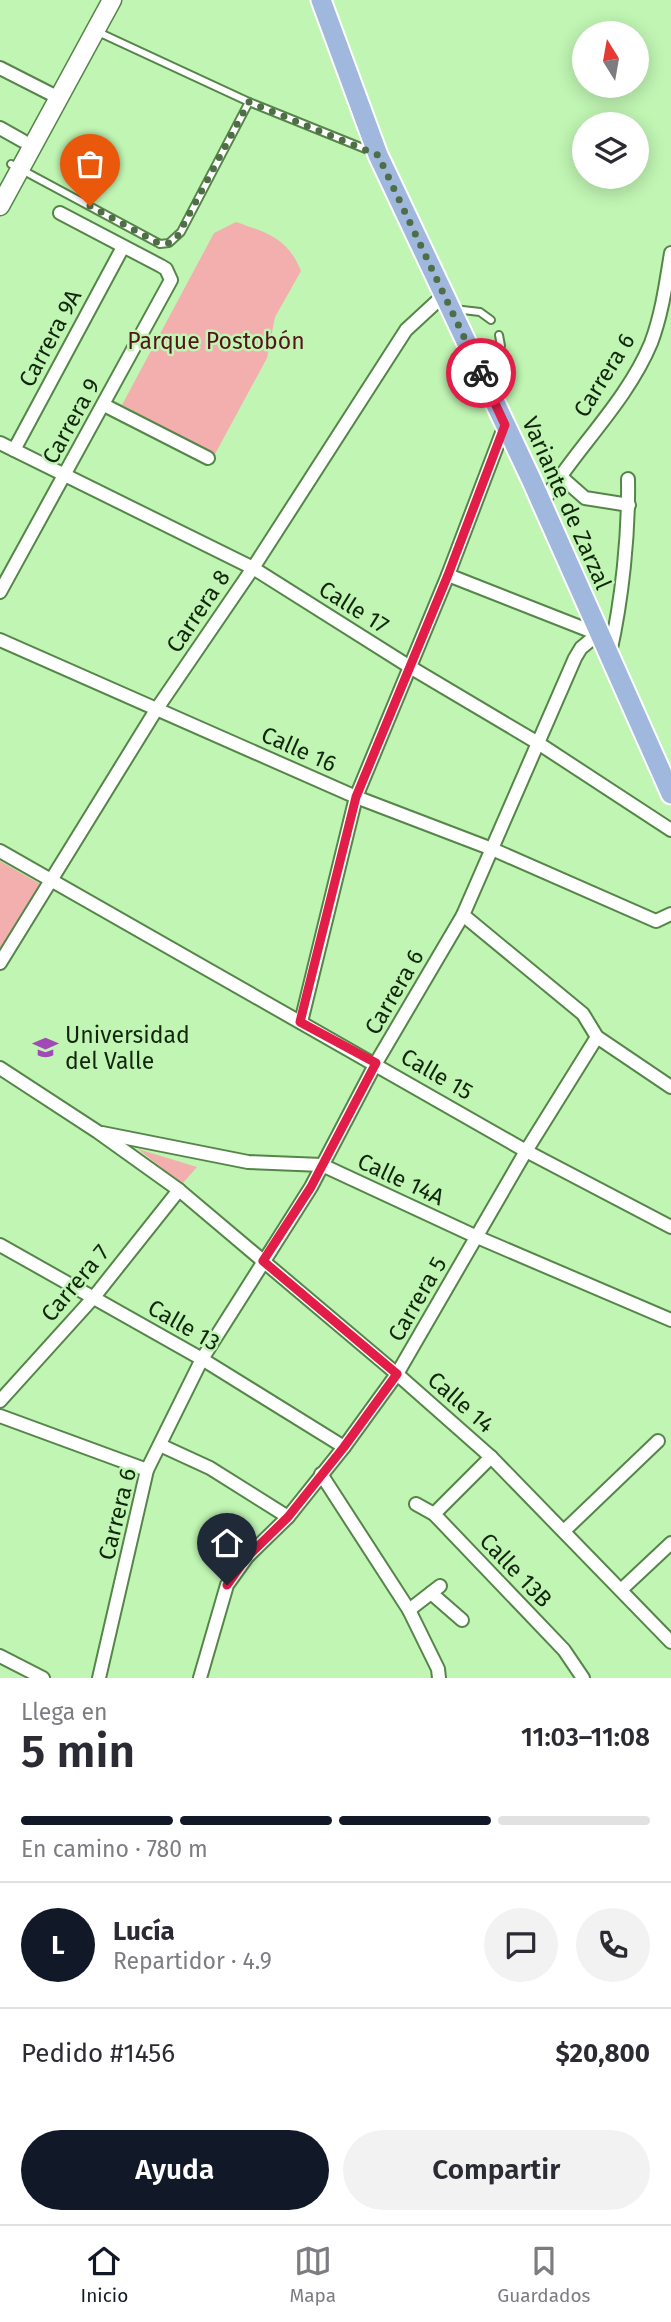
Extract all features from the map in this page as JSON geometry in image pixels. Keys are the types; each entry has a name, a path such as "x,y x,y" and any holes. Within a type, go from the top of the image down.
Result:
{"main road":[{"name":"Variante de Zarzal","path":"321,0 326,20 378,155 542,504 671,794"}],"street":[{"path":"2,194 54,95 99,0"},
{"path":"16,166 23,141 96,31 112,0"},
{"path":"0,68 54,95"},
{"path":"0,128 23,141"},
{"path":"60,213 123,247"},
{"name":"Carrera 9","path":"0,592 169,286 171,280 166,269 123,247"},
{"name":"Carrera 9A","path":"14,450 123,247"},
{"name":"Carrera 6","path":"542,504 559,475 604,420 637,370 651,342 660,312 671,253"},
{"name":"Carrera 8","path":"0,963 156,710 253,568 406,330 448,301"},
{"path":"104,405 208,458"},
{"path":"300,1022 356,797 448,575 505,425"},
{"name":"Calle 17","path":"0,443 253,568 410,667 538,743 671,830"},
{"path":"559,475 585,498 629,505"},
{"path":"609,656 616,628 629,505 628,480"},
{"path":"448,575 598,634"},
{"name":"Carrera 6","path":"99,1678 147,1470 202,1359 311,1187 376,1063 463,915 575,658 581,648 598,634"},
{"name":"Calle 16","path":"0,640 356,797 492,849 656,921 671,914"},
{"name":"Calle 15","path":"0,851 526,1150 671,1227"},
{"path":"463,915 583,1014 597,1037 671,1087"},
{"name":"Carrera 5","path":"200,1678 227,1585 247,1557 288,1517 344,1447 397,1374 526,1150 597,1037"},
{"name":"Calle 14","path":"0,1068 98,1132 179,1190 397,1374 491,1457 671,1642"},
{"name":"Calle 14A","path":"98,1132 248,1162 321,1165 477,1237 671,1320"},
{"name":"Carrera 7","path":"0,1401 94,1297 179,1190"},
{"name":"Calle 13","path":"0,1245 202,1359 344,1447"},
{"path":"0,1416 147,1470"},
{"path":"564,1531 657,1441"},
{"path":"160,1444 210,1468 288,1517"},
{"path":"434,1514 491,1457"},
{"path":"321,1474 409,1610 438,1669 439,1678"},
{"name":"Calle 13B","path":"416,1504 434,1514 564,1650 580,1676"},
{"path":"622,1589 671,1543"},
{"path":"409,1610 436,1589 462,1620"},
{"path":"0,1656 43,1678"}],"lane":[{"path":"96,31 249,102 378,155"},
{"path":"16,166 160,244 169,243 181,232 249,102"},
{"path":"448,301 480,312 491,320"},
{"path":"499,335 501,346"},
{"path":"493,398 503,363"}],"green space":[{"name":"Parque Postobón","path":"236,222 267,234 283,244 301,271 275,317 267,358 215,454 122,405 214,233"},
{"path":"0,861 42,885 0,949"},
{"path":"138,1149 197,1167 182,1184"}],"way so far":[{"path":"90,206 160,244 176,239 249,102 378,155 481,373"}],"place":[{"name":"Universidad del Valle","path":"45,1048"}],"route":[{"path":"227,1585 247,1557 288,1517 344,1447 397,1374 263,1261 311,1187 376,1063 300,1022 356,797 448,575 505,425 481,373"}]}
